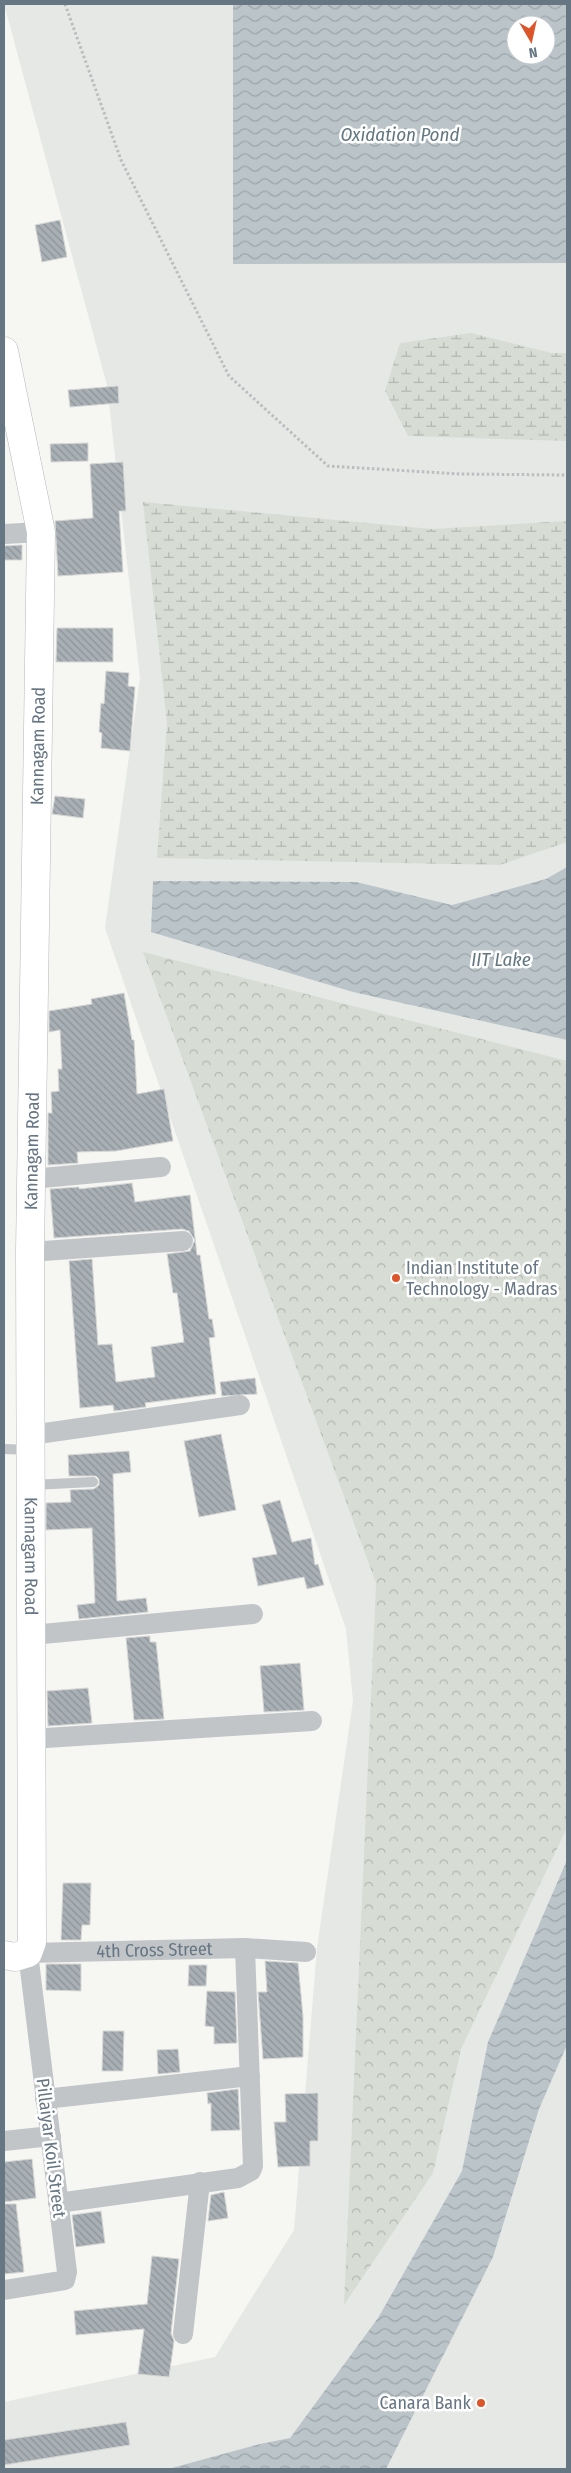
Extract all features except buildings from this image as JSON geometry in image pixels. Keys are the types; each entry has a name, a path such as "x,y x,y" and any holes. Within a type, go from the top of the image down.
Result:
{"street":[{"name":"Kannagam Road","path":"4,351 40,532 30,1252 32,1942 16,1954"},
{"path":"4,534 40,532"},
{"path":"31,1179 161,1167"},
{"path":"30,1252 183,1241"},
{"path":"31,1443 240,1405"},
{"path":"32,1635 253,1614"},
{"path":"30,1739 312,1721"},
{"path":"58,2203 238,2178 251,2172 253,2166 245,1948"},
{"name":"4th Cross Street","path":"16,1954 245,1948 306,1952"},
{"name":"Pillaiyar Koil Street","path":"4,2290 65,2280 67,2272 51,2136 16,1954"},
{"path":"44,2099 250,2076"},
{"path":"4,2141 51,2136"},
{"path":"183,2334 200,2182"}],"lane":[{"path":"4,1449 31,1443"},
{"path":"32,1486 94,1482"}],"path":[{"path":"64,4 121,160 229,376 328,466 460,474 567,475"}],"shaded area":[{"name":"Indian Institute of Technology - Madras","path":"4,4 567,4 567,2469 4,2469 4,2402 215,2357 294,2230 317,1948 353,1701 346,1629 105,928 140,678 107,385"}],"green space":[{"path":"471,333 552,353 567,353 567,441 408,436 385,391 400,343"},
{"path":"143,502 432,529 567,521 567,842 500,865 157,858 167,723"},
{"path":"143,952 567,1061 567,1828 461,2049 433,2173 344,2305 376,1583"}],"water":[{"name":"Oxidation Pond","path":"233,4 567,4 567,263 233,264"},
{"name":"IIT Lake","path":"567,867 567,1040 353,992 151,932 153,881 356,882 452,905 546,879"},
{"path":"567,1860 567,2045 539,2109 493,2257 386,2469 168,2469 260,2444 290,2438 378,2318 462,2171 488,2042"}],"place":[{"name":"Indian Institute of Technology - Madras","path":"396,1278"},
{"name":"Canara Bank","path":"481,2403"}]}
